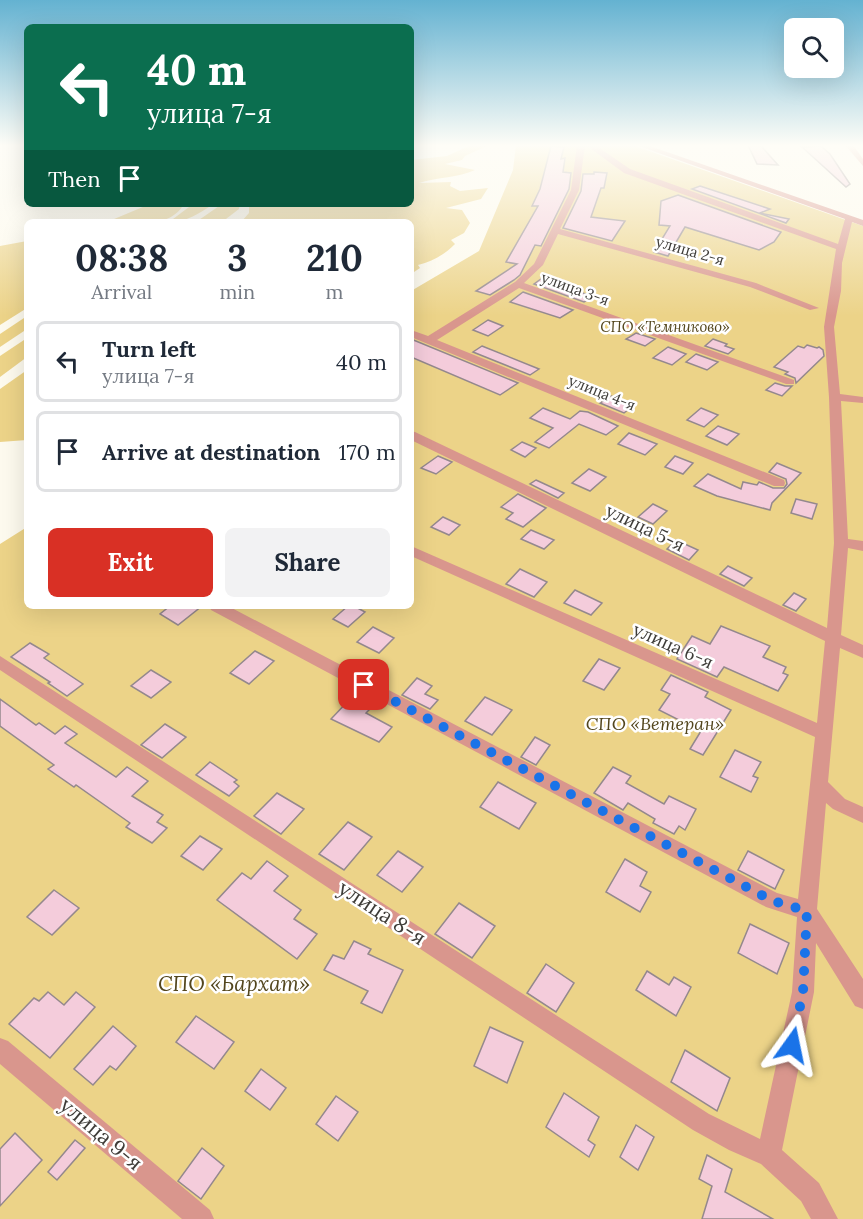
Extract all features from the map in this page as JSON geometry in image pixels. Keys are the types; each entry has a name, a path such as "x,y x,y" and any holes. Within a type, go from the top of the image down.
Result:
{"street":[{"path":"430,340 519,284 538,266 569,202"},
{"path":"713,202 841,248"},
{"path":"801,202 863,224"},
{"path":"769,1155 803,992 807,911 839,582 841,543 835,396 829,327 836,291 837,263 849,219"},
{"name":"улица 2-я","path":"555,230 753,285 814,308"},
{"name":"улица 3-я","path":"519,284 790,382"},
{"name":"улица 4-я","path":"414,334 779,483"},
{"path":"835,396 863,400"},
{"name":"улица 5-я","path":"414,436 863,652"},
{"path":"841,543 863,546"},
{"name":"улица 6-я","path":"414,552 824,734"},
{"path":"222,609 763,896 807,911 863,998"},
{"name":"улица 8-я","path":"0,662 701,1122 737,1142 769,1155 810,1192 825,1219"},
{"path":"819,784 839,804 863,815"},
{"name":"улица 9-я","path":"0,1049 201,1219"}],"green space":[{"path":"414,202 470,202 446,208 462,210 470,223 464,233 451,240 455,244 451,248 429,262 418,265 420,268 414,272 414,219 244,219 249,213 249,207 414,207"},
{"path":"500,202 794,202 863,226 863,1219 0,1219 0,544 24,529 24,609 414,609 414,289 479,251"},
{"path":"143,207 181,207 166,219 114,219"},
{"path":"189,207 209,207 186,219 173,219"},
{"path":"218,207 239,207 226,219 200,219"},
{"path":"24,242 24,310 0,325 0,246"},
{"path":"24,318 24,331 0,347 0,334"},
{"path":"24,340 24,359 0,377 0,356"},
{"path":"24,372 24,440 0,442 0,389"}],"building":[{"path":"534,202 563,202 541,246 535,245 520,275 490,295 476,291 517,264 506,262 538,206 532,206"},
{"path":"576,202 596,202 591,217 625,221 612,241 563,228"},
{"path":"661,202 697,202 781,232 774,242 759,250 685,227 668,256 654,252 670,226 659,225"},
{"path":"728,202 748,202 770,209 760,213 789,219 786,223"},
{"path":"545,276 564,281 561,284 593,297 584,302 534,284"},
{"path":"523,292 573,310 560,318 510,302"},
{"path":"488,320 503,326 488,336 473,330"},
{"path":"636,333 655,339 645,346 626,339"},
{"path":"713,339 734,349 728,354 705,346"},
{"path":"414,340 518,383 500,395 414,358"},
{"path":"807,345 819,347 823,350 824,356 796,383 795,378 785,374 788,372 774,367 798,346 804,348"},
{"path":"482,346 539,369 530,375 473,352"},
{"path":"668,347 686,354 672,365 653,358"},
{"path":"696,354 718,362 707,370 686,362"},
{"path":"775,383 792,386 782,396 766,390"},
{"path":"611,396 634,405 624,413 600,403"},
{"path":"543,408 570,419 580,411 588,412 618,426 606,435 579,424 549,448 535,442 553,428 530,418"},
{"path":"701,408 718,415 704,427 687,420"},
{"path":"718,426 739,434 727,445 706,436"},
{"path":"629,433 657,444 645,455 618,444"},
{"path":"522,442 536,448 525,457 511,450"},
{"path":"438,456 452,462 436,474 421,468"},
{"path":"675,456 693,463 683,474 665,467"},
{"path":"777,463 801,473 772,503 770,510 717,496 694,486 708,474 741,489 743,482 757,485 759,482 773,488 784,488 787,484 786,479 769,472"},
{"path":"589,469 606,477 590,491 572,483"},
{"path":"536,480 564,493 558,498 530,484"},
{"path":"518,494 546,508 523,527 506,519 513,513 501,507"},
{"path":"796,499 817,504 812,519 791,513"},
{"path":"653,504 667,511 653,524 638,517"},
{"path":"443,517 460,525 449,535 431,527"},
{"path":"531,530 554,540 544,549 521,539"},
{"path":"676,540 698,550 689,560 667,549"},
{"path":"728,566 752,578 744,586 720,574"},
{"path":"520,569 547,582 534,597 506,584"},
{"path":"575,590 602,603 591,615 564,603"},
{"path":"794,593 806,599 796,611 783,605"},
{"path":"166,609 198,609 178,625 160,614"},
{"path":"345,609 360,609 365,612 348,627 333,619"},
{"path":"721,626 770,646 763,657 786,667 783,673 788,675 778,691 724,667 717,677 677,659 692,636 710,644"},
{"path":"373,627 394,638 379,653 357,642"},
{"path":"30,643 49,654 44,658 83,684 67,696 11,657"},
{"path":"255,651 274,661 249,684 230,673"},
{"path":"599,659 620,668 604,690 583,681"},
{"path":"151,670 171,682 151,698 131,686"},
{"path":"671,675 708,692 705,697 731,710 703,755 690,749 701,731 659,710 670,694 661,690"},
{"path":"417,678 432,686 425,694 438,700 430,709 402,695"},
{"path":"352,697 371,708 366,713 392,727 379,742 331,719"},
{"path":"485,697 512,710 492,735 465,721"},
{"path":"0,699 36,725 39,723 55,734 65,726 77,734 65,743 116,777 127,767 148,781 132,796 163,815 157,822 167,828 152,843 126,827 130,823 76,785 74,787 48,769 54,765 0,726"},
{"path":"165,724 186,737 162,758 141,745"},
{"path":"535,737 550,745 536,765 521,757"},
{"path":"735,750 761,762 753,776 758,778 751,792 720,777"},
{"path":"210,762 237,780 234,782 239,786 229,796 196,775"},
{"path":"613,767 631,776 626,783 664,804 669,796 696,809 685,830 679,826 674,834 653,823 655,819 628,803 623,810 594,793"},
{"path":"498,782 536,803 519,829 480,807"},
{"path":"277,793 304,809 281,834 254,816"},
{"path":"348,822 372,837 344,870 319,854"},
{"path":"200,836 222,849 203,870 181,856"},
{"path":"398,851 423,867 402,892 377,875"},
{"path":"748,851 784,870 775,889 738,870"},
{"path":"625,859 647,872 640,886 651,892 640,912 606,892"},
{"path":"267,861 288,876 274,891 301,910 294,919 317,934 297,959 217,900 242,873 251,879"},
{"path":"54,890 79,908 52,935 27,917"},
{"path":"459,903 495,926 472,958 435,934"},
{"path":"750,924 789,943 777,974 738,953"},
{"path":"354,941 371,949 368,954 403,970 382,1013 361,1003 368,991 324,970 333,955 344,959"},
{"path":"546,964 574,983 556,1012 527,993"},
{"path":"647,971 669,985 674,977 691,987 676,1016 636,990"},
{"path":"48,992 64,1005 76,992 95,1007 50,1058 9,1024 34,998 39,1001"},
{"path":"196,1016 234,1042 214,1069 176,1042"},
{"path":"113,1026 136,1046 116,1070 110,1066 93,1085 74,1069"},
{"path":"490,1027 523,1042 507,1083 474,1066"},
{"path":"685,1050 730,1078 717,1111 671,1082"},
{"path":"261,1069 286,1088 270,1110 245,1091"},
{"path":"564,1093 599,1117 588,1140 595,1145 589,1157 546,1127"},
{"path":"336,1096 358,1112 338,1141 316,1124"},
{"path":"636,1125 654,1137 638,1170 620,1157"},
{"path":"15,1133 42,1160 0,1206 0,1149"},
{"path":"75,1140 85,1148 57,1180 48,1172"},
{"path":"202,1148 224,1166 201,1199 178,1181"},
{"path":"707,1155 732,1169 725,1192 773,1219 702,1219 712,1186 699,1179"}],"route":[{"path":"364,685 773,901 807,911 803,992 792,1045"}],"park label":[{"name":"СПО «Темниково»","path":"665,327"},
{"name":"СПО «Ветеран»","path":"655,724"},
{"name":"СПО «Бархат»","path":"234,984"}]}
